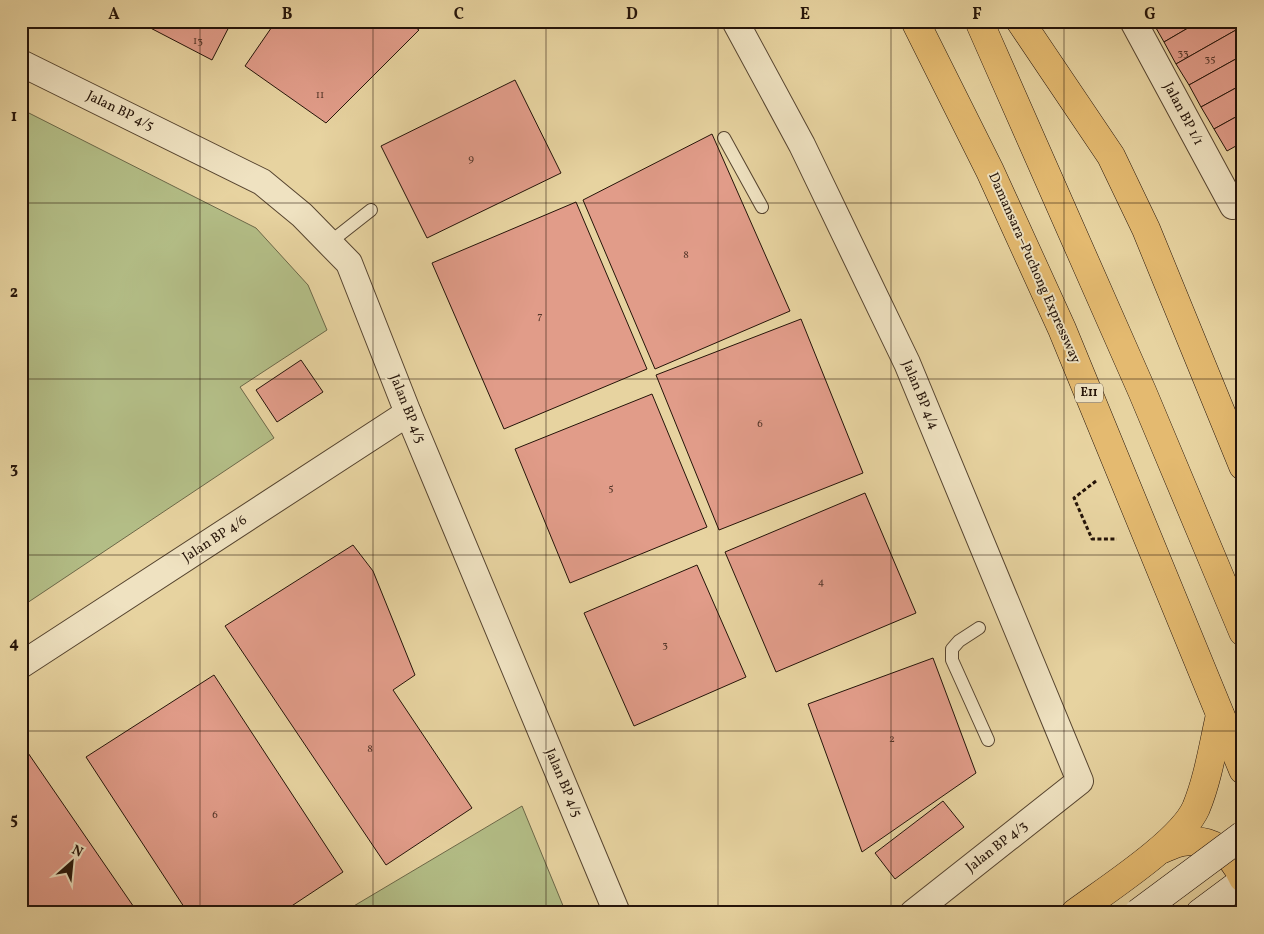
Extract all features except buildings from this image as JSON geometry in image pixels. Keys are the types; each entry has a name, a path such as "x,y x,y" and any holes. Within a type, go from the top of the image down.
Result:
{"highway":[{"name":"Damansara–Puchong Expressway","path":"915,21 998,188 1062,329 1243,770"},
{"path":"980,21 1142,391 1243,632"},
{"path":"1020,21 1111,156 1146,229 1243,466"},
{"path":"1198,358 1243,445"},
{"path":"1075,913 1159,850 1180,830 1195,810 1204,782 1220,716"},
{"path":"1159,850 1183,842 1201,841 1219,847 1229,857 1243,880"}],"main road":[{"path":"1138,913 1243,835"},
{"path":"1200,913 1243,880"}],"street":[{"name":"Jalan BP 4/4","path":"735,21 802,145 906,364 1080,781"},
{"name":"Jalan BP 1/1","path":"1133,21 1239,207"},
{"name":"Jalan BP 4/5","path":"21,62 262,182 302,215 349,263 408,412 617,913"},
{"name":"Jalan BP 4/6","path":"21,665 408,412"},
{"name":"Jalan BP 4/3","path":"913,913 1080,781"}],"lane":[{"path":"724,138 762,207"},
{"path":"328,243 372,210"},
{"path":"979,628 959,641 952,649 952,660 988,740"}],"path":[{"path":"1118,465 1074,498 1092,539 1148,538"}],"green space":[{"path":"21,109 256,228 308,285 327,330 240,387 274,438 21,607"},
{"path":"522,806 566,913 342,913"}]}
